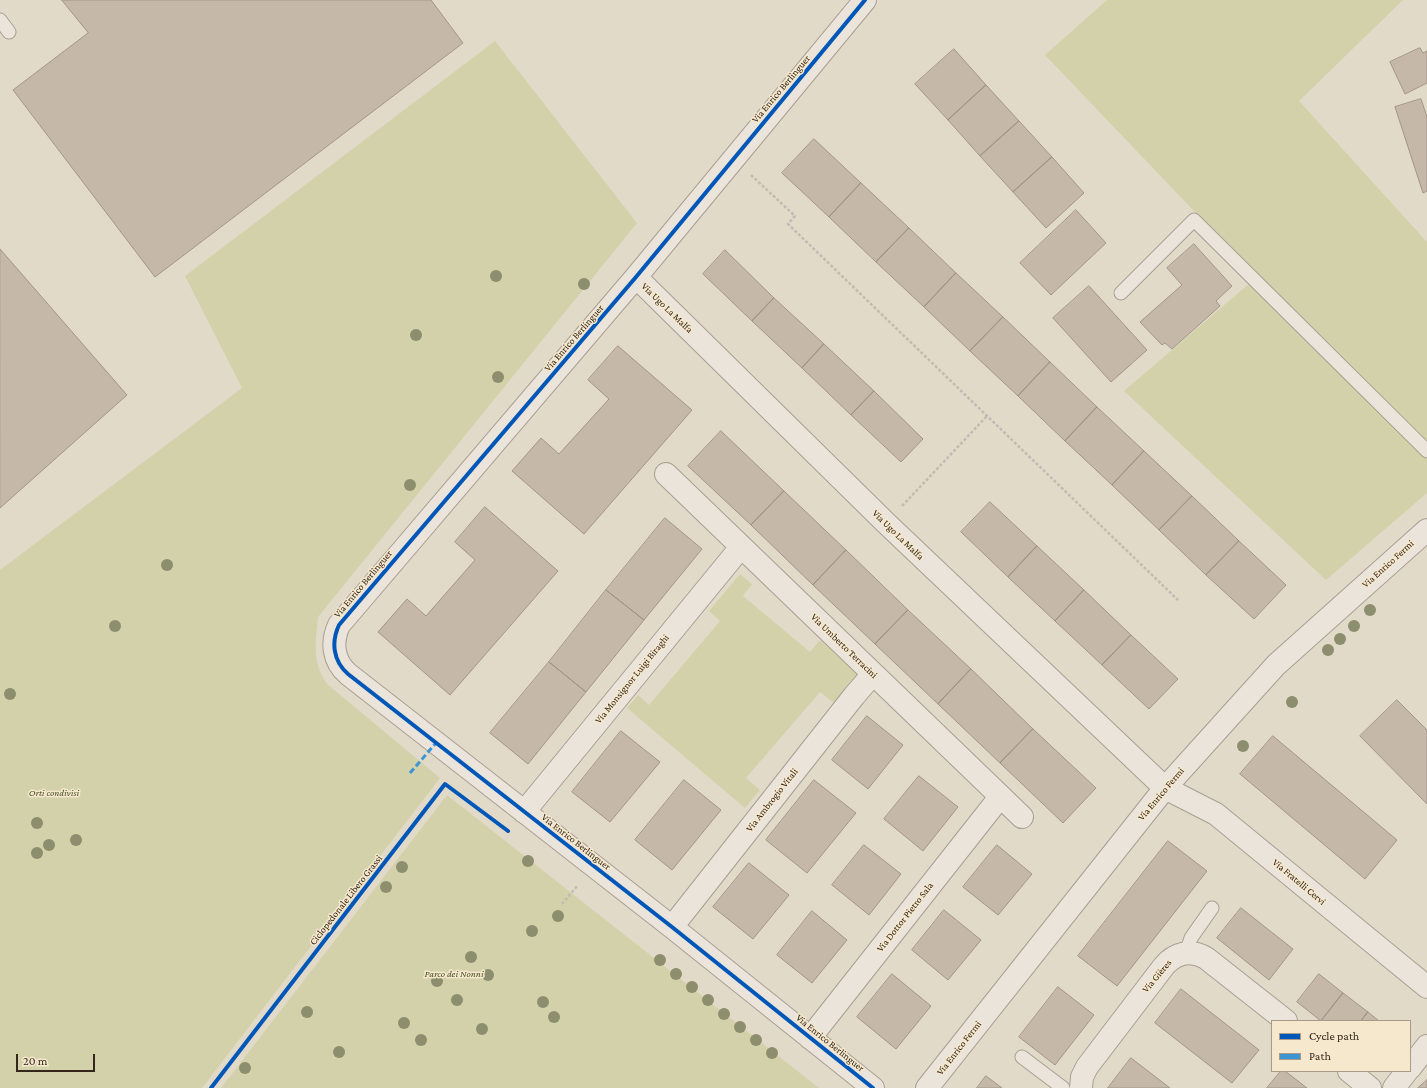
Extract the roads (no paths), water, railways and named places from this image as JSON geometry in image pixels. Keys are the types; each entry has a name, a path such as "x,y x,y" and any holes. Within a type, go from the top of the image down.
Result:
{"street":[{"name":"Via Enrico Berlinguer","path":"865,0 636,277 339,625 334,639 335,653 344,671 672,927 873,1088"},
{"name":"Via Ugo La Malfa","path":"636,277 886,523 1165,788"},
{"name":"Via Umberto Terracini","path":"666,474 1022,817"},
{"name":"Via Enrico Fermi","path":"927,1088 1165,788 1276,665 1427,530"},
{"name":"Via Monsignor Luigi Biraghi","path":"524,812 741,547"},
{"name":"Via Ambrogio Vitali","path":"672,927 872,674"},
{"name":"Via Fratelli Cervi","path":"1165,788 1216,814 1427,988"},
{"name":"Via Dottor Pietro Sala","path":"810,1038 1000,797"},
{"path":"1186,953 1196,954 1206,958 1285,1020"},
{"name":"Via Gières","path":"1081,1088 1082,1077 1087,1067 1164,966 1171,958 1186,953"},
{"path":"1411,1067 1427,1046"},
{"path":"1350,1072 1370,1088"},
{"path":"1394,1088 1406,1072"}],"lane":[{"path":"0,20 9,32"},
{"path":"1121,293 1194,220 1427,451"},
{"path":"1186,953 1191,938 1212,908"},
{"path":"1022,1057 1063,1088"}],"park label":[{"name":"Orti condivisi","path":"54,793"},
{"name":"Parco dei Nonni","path":"454,974"}]}
